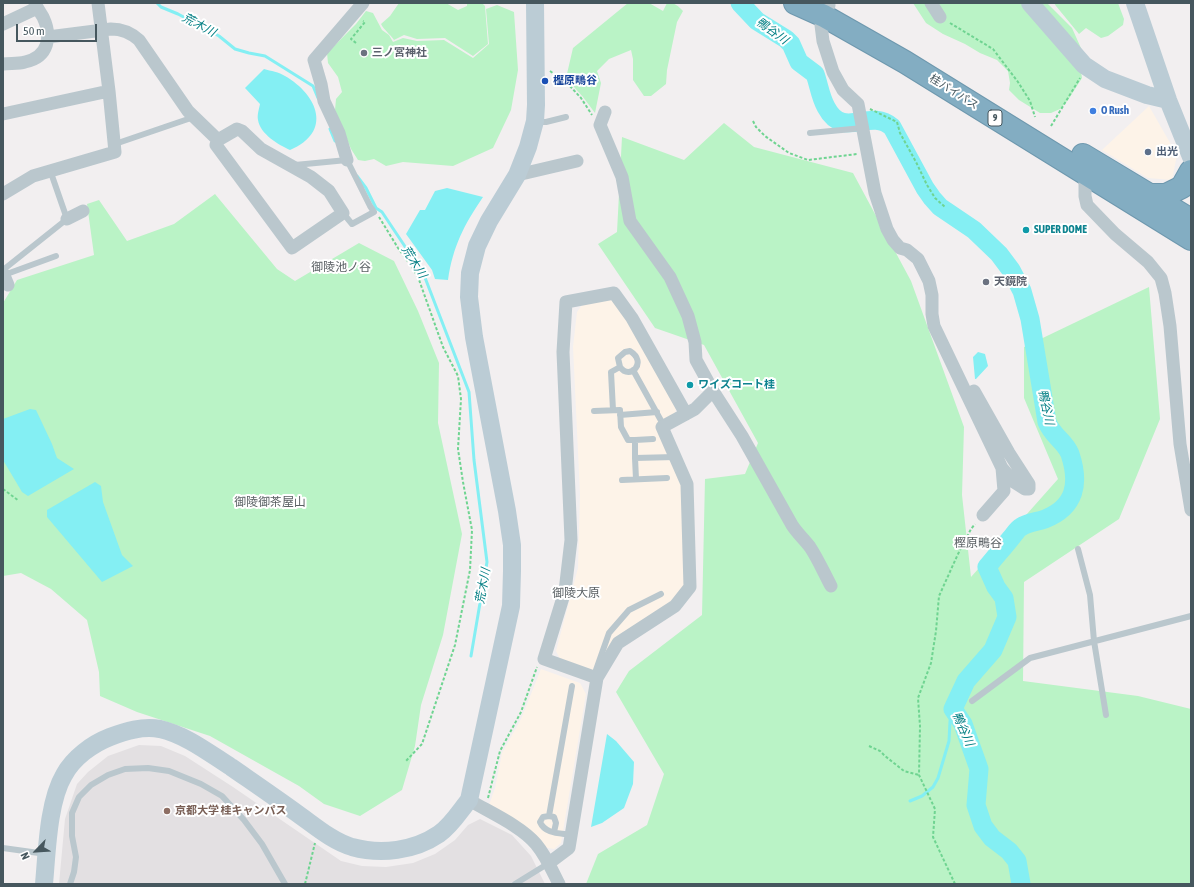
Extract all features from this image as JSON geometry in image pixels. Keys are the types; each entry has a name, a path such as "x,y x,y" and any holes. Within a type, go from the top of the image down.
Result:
{"highway":[{"name":"桂バイパス","path":"795,3 826,8 911,51 1191,220"},
{"name":"桂バイパス","path":"826,8 905,62 1191,239"},
{"path":"1151,195 1166,195 1182,187 1191,171"}],"street":[{"path":"3,194 33,176 115,152 98,3"},
{"path":"347,160 339,133 324,101 314,60 363,3"},
{"path":"44,884 53,802 64,774 83,752 104,739 132,729 159,729 186,739 210,753 268,792 331,837 352,847 383,851 408,849 440,834 469,800 511,606 512,571 512,545 507,511 474,337 469,297 470,273 477,246 489,221 517,175 528,147 535,122 535,3"},
{"path":"931,3 940,17"},
{"path":"1030,3 1087,67 1105,79 1147,95 1168,100"},
{"path":"1135,3 1168,100 1191,158"},
{"path":"3,24 36,6 43,17 48,37 42,54 24,62 3,64"},
{"path":"826,8 821,25 823,41 833,72 843,90 858,104 875,193 888,229 893,240 900,248 908,250 918,259 930,281 934,326 1002,468 1014,482 1025,489 1029,489 1029,484 967,380 950,359"},
{"path":"48,37 121,29 133,35 188,111 218,140"},
{"path":"3,114 109,91"},
{"path":"605,112 600,125 622,177 630,221 670,277 688,316 695,342 696,360 713,392 742,436 792,525 798,535 809,546 831,586"},
{"path":"237,129 242,131 261,150 290,166 311,177 329,191 343,213 292,248 216,145 218,140 237,129"},
{"path":"517,175 577,161"},
{"path":"1087,174 1085,183 1087,205 1115,234 1148,262 1161,278 1170,326 1180,444 1188,472 1191,510"},
{"path":"67,219 83,211"},
{"path":"597,678 544,659 565,591 571,540 563,352 566,302 614,293 632,318 686,414"},
{"path":"549,863 569,848 597,678 618,643 675,606 690,587 688,484 662,427 695,409 713,392"},
{"path":"983,515 1004,491 1002,468"},
{"path":"469,800 523,832 535,843 549,863 559,884"}],"lane":[{"path":"115,144 194,117"},
{"path":"535,122 546,122 566,117"},
{"path":"810,133 862,124"},
{"path":"290,166 347,160 374,212 352,224 343,213"},
{"path":"4,276 67,219 50,170"},
{"path":"4,276 56,256"},
{"path":"630,351 635,354 638,364 633,370 626,372 620,367 618,358 630,351"},
{"path":"613,410 611,372 620,367"},
{"path":"633,370 664,426"},
{"path":"594,411 620,410 621,427 628,440 653,439"},
{"path":"620,415 656,412"},
{"path":"635,440 636,479"},
{"path":"635,458 676,457"},
{"path":"622,480 667,478"},
{"path":"1078,549 1090,595 1094,641 1106,715"},
{"path":"597,678 596,670 609,633 629,610 661,594"},
{"path":"972,701 1030,658 1191,616"},
{"path":"549,816 572,686"},
{"path":"70,884 74,872 76,857 72,836 72,813 79,797 91,785 108,775 125,769 148,768 169,771 201,784 222,796 244,820 262,844 285,884"},
{"path":"554,832 556,823 554,818 549,816 543,817 540,822 542,828 548,831 571,835"},
{"path":"3,848 47,854"},
{"path":"515,884 549,863"}],"path":[{"path":"940,17 993,49 1018,82 1030,101 1035,117"},
{"path":"1051,126 1087,67"},
{"path":"548,70 569,84 600,125"},
{"path":"858,104 894,119 897,122 900,133 927,185 936,198 945,207"},
{"path":"753,121 756,127 765,136 789,153 808,160 843,155 868,154"},
{"path":"374,212 418,277 443,347 458,376 461,399 458,449 472,530 470,570 455,645 422,744 405,762"},
{"path":"3,489 19,501"},
{"path":"955,884 933,837 935,809 919,774 920,726 918,698 931,663 939,596 971,529 983,515"},
{"path":"487,803 500,751 521,712 538,666"},
{"path":"869,746 880,751 904,771 919,774"},
{"path":"305,884 315,840"}],"shaded area":[{"path":"1149,106 1177,155 1172,180 1148,178 1102,150"},
{"path":"608,299 616,302 676,408 675,415 658,426 683,489 685,587 675,602 599,668 590,672 561,661 556,651 578,568 580,494 573,347 577,312 582,305"},
{"path":"541,669 580,683 586,694 561,843 554,849 543,847 489,805 495,788 502,753 521,719"},
{"name":"京都大学 桂キャンパス","path":"139,745 161,746 185,756 341,861 362,866 386,867 413,863 435,854 455,840 468,825 480,819 512,835 531,856 545,884 59,884 65,819 77,784 88,772 108,756"}],"green space":[{"path":"399,3 446,3 458,10 467,6 467,3 482,3 485,6 488,44 473,56 445,38 417,39 404,35 394,40 381,24 390,16"},
{"path":"628,3 649,3 663,11 667,3 672,3 683,11 677,22 667,70 666,84 651,96 644,96 633,80 633,59 631,50 609,59 597,71 601,83 595,113 566,78 573,48"},
{"path":"913,3 1047,3 1072,28 1085,57 1081,71 1082,78 1068,100 1060,109 1051,113 1040,113 1019,100 1009,90 1010,83 1008,71 997,60 943,34 926,23"},
{"path":"1054,3 1118,3 1124,19 1123,25 1108,36 1101,38 1086,28 1079,34"},
{"path":"497,5 514,12 518,70 511,110 493,148 453,166 403,162 386,166 374,159 365,161 358,160 351,149 335,110 336,99 342,92 338,77 328,63 327,53 356,24 366,11 373,13 382,30 389,35 393,42 403,38 417,41 444,40 473,58 489,44 486,9"},
{"path":"724,123 754,147 853,173 911,281 964,427 962,495 971,577 1058,479 1024,398 1024,347 1149,287 1160,419 1119,519 1024,582 1023,681 1138,696 1191,709 1191,884 586,884 598,854 647,825 664,774 616,692 629,671 702,615 705,479 745,474 758,443 704,345 655,328 598,244 617,232 622,137 684,160"},
{"path":"215,194 277,269 295,281 359,243 394,261 418,311 439,363 438,423 462,534 443,635 421,705 415,746 402,790 360,816 324,804 299,786 210,736 137,712 100,696 99,672 87,620 51,589 21,573 3,576 3,303 17,280 94,255 87,204 99,200 127,241 174,224"}],"water":[{"path":"264,69 283,75 296,84 306,93 316,113 316,124 312,134 290,150 276,142 262,130 259,125 258,118 260,104 245,88"},
{"path":"447,188 483,197 460,236 450,268 448,280 435,279 432,270 406,234 420,210 425,210 435,191"},
{"path":"978,352 985,354 988,366 975,379 973,357"},
{"path":"30,409 36,410 57,458 74,469 28,496 22,492 3,460 3,419"},
{"path":"95,482 101,486 103,502 122,555 133,566 102,582 47,517 47,510"},
{"path":"607,734 616,741 634,762 633,784 624,808 602,823 591,827"}],"waterway":[{"name":"荒木川","path":"157,3 161,7 178,14 219,36 235,49 265,56 313,86 318,98"},
{"name":"鴨谷川","path":"740,3 757,21 786,39 791,44 799,62 815,74 824,103 833,117 841,122 849,123 875,120 892,127 932,198 940,207 974,230 999,254 1011,270 1022,291 1030,319 1047,422 1052,432 1070,454 1075,475 1074,485 1069,501 1063,508 1045,519 1027,524 1020,528 987,567 996,587 1004,598 1007,617 993,650 966,681 953,709 963,724 979,769 976,805 983,826 992,838 1009,851 1017,861 1021,884"},
{"name":"荒木川","path":"330,129 335,141"},
{"name":"荒木川","path":"357,176 366,188 376,208 382,212 424,275 469,392 474,460 487,562 471,656"},
{"path":"910,801 922,796 933,787 938,778 949,741 950,721 953,709"}],"place":[{"name":"三ノ宮神社","path":"364,53"},
{"name":"樫原鴫谷","path":"545,81"},
{"name":"O Rush","path":"1093,111"},
{"name":"出光","path":"1148,152"},
{"name":"SUPER DOME","path":"1026,230"},
{"name":"天鏡院","path":"986,282"},
{"name":"ワイズコート桂","path":"690,385"},
{"name":"京都大学 桂キャンパス","path":"167,811"}],"district":[{"name":"御陵池ノ谷","path":"341,267"},
{"name":"御陵御茶屋山","path":"270,502"},
{"name":"樫原鴫谷","path":"978,543"},
{"name":"御陵大原","path":"576,593"}]}
